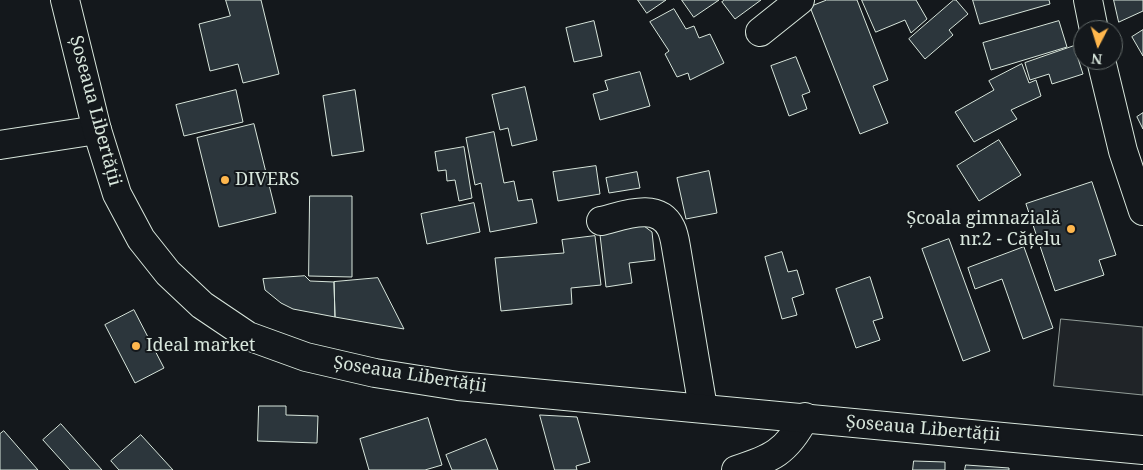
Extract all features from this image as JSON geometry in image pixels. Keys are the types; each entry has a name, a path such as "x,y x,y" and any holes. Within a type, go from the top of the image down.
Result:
{"main road":[{"path":"760,32 800,0"},
{"path":"1088,0 1092,20"},
{"name":"Șoseaua Libertății","path":"70,3 97,130 117,194 141,239 168,272 202,305 248,336 306,357 375,373 458,386 1143,450"},
{"path":"1103,70 1122,151 1143,211"},
{"path":"0,145 97,130"},
{"path":"601,221 646,211 662,217 671,228 676,247 703,408"},
{"path":"736,470 768,458 782,449 796,435 805,418"}],"shaded area":[{"path":"1061,319 1143,327 1143,395 1054,386"}],"building":[{"path":"226,0 261,0 279,74 243,83 238,64 210,71 199,24 230,16"},
{"path":"638,0 666,0 647,13"},
{"path":"682,0 719,0 694,17"},
{"path":"725,0 761,0 735,19 722,2"},
{"path":"827,0 857,0 888,80 873,86 888,123 860,134 810,7"},
{"path":"862,0 916,0 927,19 911,33 905,20 876,32"},
{"path":"954,0 968,14 949,30 953,35 925,59 909,39"},
{"path":"973,0 1049,0 1050,4 980,24"},
{"path":"1114,0 1143,0 1143,11 1123,20 1119,20"},
{"path":"674,9 686,29 694,26 699,38 710,34 724,63 690,80 688,73 677,77 665,54 669,51 650,22"},
{"path":"594,21 602,56 574,62 566,28"},
{"path":"1059,21 1067,47 991,70 983,43"},
{"path":"1143,30 1143,56 1132,37"},
{"path":"1073,46 1073,70 1082,70 1083,74 1052,84 1049,74 1030,80 1025,63"},
{"path":"796,57 810,92 802,95 807,109 789,116 771,66"},
{"path":"1022,64 1029,83 1036,80 1041,96 1011,110 1017,119 974,142 955,112 994,90 989,81"},
{"path":"640,72 650,106 600,120 593,94 608,90 605,81"},
{"path":"525,87 537,140 512,146 508,128 500,130 492,95"},
{"path":"236,90 243,122 184,136 176,105"},
{"path":"355,90 364,151 332,156 323,96"},
{"path":"1143,113 1143,129 1137,117"},
{"path":"254,124 276,213 219,227 197,138"},
{"path":"494,132 504,183 514,181 518,201 532,199 537,223 490,232 481,183 475,185 466,138"},
{"path":"999,140 1021,175 979,201 957,166"},
{"path":"464,147 472,198 459,201 455,180 447,181 446,170 438,171 435,152"},
{"path":"596,166 600,194 558,201 553,172"},
{"path":"709,171 717,213 686,219 677,178"},
{"path":"637,172 640,188 609,193 606,178"},
{"name":"Școala gimnazială nr.2 - Cățelu","path":"1092,182 1116,255 1099,260 1104,275 1055,291 1026,204"},
{"path":"310,196 352,196 352,277 309,276"},
{"path":"474,203 480,232 427,244 421,214"},
{"path":"636,220 652,232 655,260 629,263 632,283 606,287 599,226"},
{"path":"595,236 601,285 571,288 572,304 501,311 495,258 564,253 562,240"},
{"path":"949,239 990,351 963,361 922,249"},
{"path":"1024,247 1053,328 1023,339 1002,279 975,289 968,268"},
{"path":"782,252 788,272 797,270 804,294 792,298 797,315 782,319 765,257"},
{"path":"305,276 310,281 334,282 335,317 293,309 281,303 265,290 263,279"},
{"path":"870,277 883,318 873,321 880,340 856,348 836,289"},
{"path":"378,278 404,329 335,317 334,282"},
{"path":"134,310 164,368 135,383 105,325"},
{"path":"259,406 286,406 286,415 318,416 317,443 258,441"},
{"path":"540,415 577,417 590,462 576,466 577,470 555,470"},
{"path":"428,418 442,465 425,470 369,470 360,439"},
{"path":"61,424 102,470 70,470 43,440"},
{"path":"4,431 38,470 0,470 0,434"},
{"path":"141,435 173,470 119,470 111,461"},
{"path":"486,439 498,470 452,470 446,455"},
{"path":"914,461 945,462 945,470 913,470"},
{"path":"966,465 1009,468 1009,470 965,470"}],"place":[{"name":"DIVERS","path":"225,180"},
{"name":"Școala gimnazială nr.2 - Cățelu","path":"1071,229"},
{"name":"Ideal market","path":"136,346"}]}
